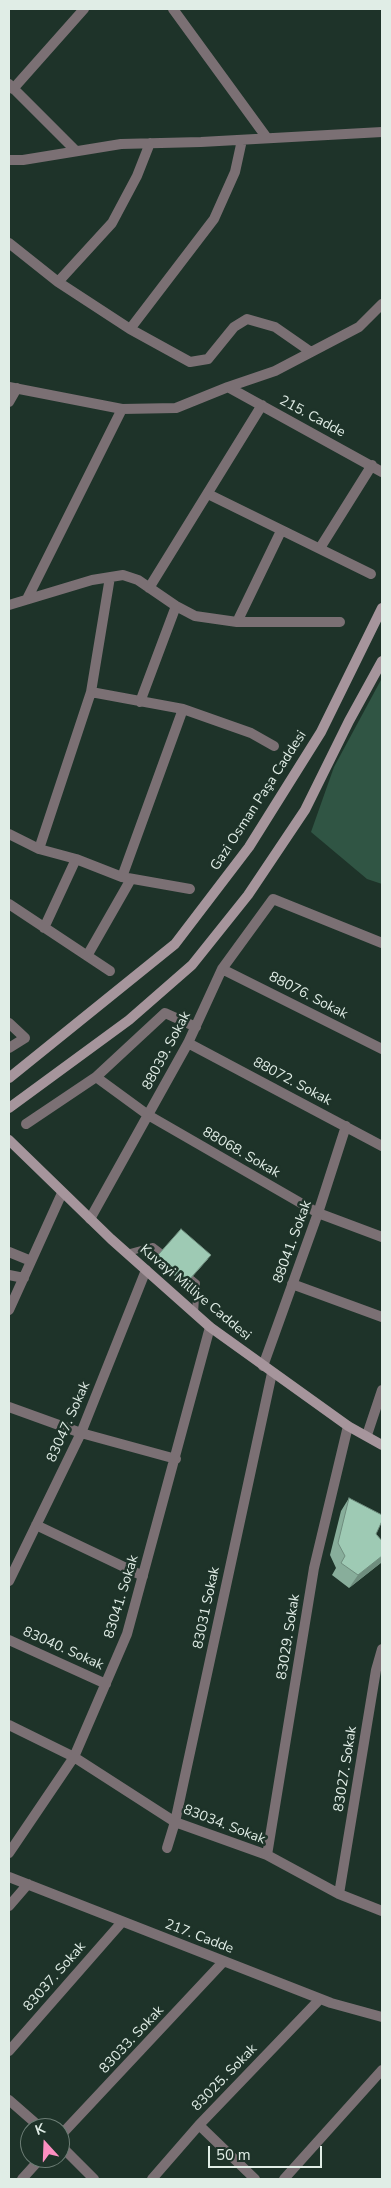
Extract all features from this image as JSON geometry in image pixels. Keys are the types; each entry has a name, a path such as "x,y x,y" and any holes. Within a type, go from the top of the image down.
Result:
{"main road":[{"name":"Gazi Osman Paşa Caddesi","path":"9,1078 175,944 249,846 321,732 382,608"},
{"path":"9,1108 129,1020 192,965 248,895 306,810 349,721 382,661"},
{"name":"Kuvayi Milliye Caddesi","path":"9,1140 13,1150 210,1327 272,1374 348,1426 382,1445"}],"street":[{"path":"76,151 11,86 84,9"},
{"path":"172,9 267,138"},
{"path":"9,160 23,160 121,144 242,140 382,132"},
{"path":"130,329 214,220 235,172 242,140"},
{"path":"58,282 112,223 137,176 150,143"},
{"path":"9,243 58,282 130,329 190,362 208,359 234,327 246,319 275,327 311,352"},
{"path":"9,402 13,387 122,409 176,408 275,371 359,327 382,304"},
{"name":"215. Cadde","path":"228,387 382,472"},
{"path":"149,588 262,406"},
{"path":"27,599 122,409"},
{"path":"320,548 372,465"},
{"path":"208,494 372,574"},
{"path":"237,622 281,531"},
{"path":"9,605 92,580 123,575 138,580 176,606 195,616 237,622 340,622"},
{"path":"39,849 91,692 110,577"},
{"path":"140,702 176,606"},
{"path":"91,692 182,709 251,733 274,746"},
{"path":"87,956 127,878 182,709"},
{"path":"9,834 39,849 76,859 127,878 190,889"},
{"path":"44,928 76,859"},
{"name":"88039. Sokak","path":"90,1219 196,1028 222,968 273,900 382,943"},
{"path":"9,904 110,971"},
{"name":"88076. Sokak","path":"222,968 382,1049"},
{"path":"26,1124 96,1076 165,1013 196,1028"},
{"path":"9,1023 25,1038 9,1048"},
{"name":"88072. Sokak","path":"188,1043 382,1146"},
{"name":"88068. Sokak","path":"96,1076 148,1116 318,1212 382,1237"},
{"name":"88041. Sokak","path":"263,1366 318,1212 346,1126"},
{"path":"9,1310 62,1193"},
{"path":"9,1252 31,1261"},
{"name":"83047. Sokak","path":"9,1581 81,1433 146,1270"},
{"path":"9,1275 24,1278"},
{"path":"292,1284 382,1317"},
{"name":"83041. Sokak","path":"9,1854 74,1758 127,1634 176,1459 210,1327"},
{"name":"83031 Sokak","path":"167,1848 175,1822 272,1374"},
{"path":"366,1435 382,1390"},
{"path":"9,1406 81,1433 176,1459"},
{"name":"83029. Sokak","path":"267,1855 314,1568 348,1426"},
{"path":"36,1524 143,1576"},
{"name":"83040. Sokak","path":"9,1640 106,1684"},
{"name":"83027. Sokak","path":"339,1894 376,1670 382,1649"},
{"name":"83034. Sokak","path":"9,1725 74,1758 175,1822 267,1855 339,1894 382,1911"},
{"name":"217. Cadde","path":"9,1877 320,1999 382,2017"},
{"path":"9,1906 28,1884"},
{"name":"83037. Sokak","path":"9,2051 122,1922"},
{"name":"83033. Sokak","path":"70,2125 224,1962"},
{"name":"83025. Sokak","path":"152,2179 198,2125 320,1999"},
{"path":"284,2179 382,2070"},
{"path":"9,2100 30,2118"},
{"path":"198,2125 254,2179"},
{"path":"70,2155 94,2179"},
{"path":"22,2179 31,2168"}],"lane":[{"path":"127,1253 153,1246 175,1264"},
{"path":"182,1270 197,1283 194,1313"}],"green space":[{"path":"382,678 382,884 367,879 311,832 334,767"}],"building":[{"path":"181,1229 211,1255 188,1281 158,1255"},
{"path":"349,1498 382,1515 382,1521 376,1534 382,1541 382,1556 358,1575 341,1563 345,1556 338,1543"}]}
